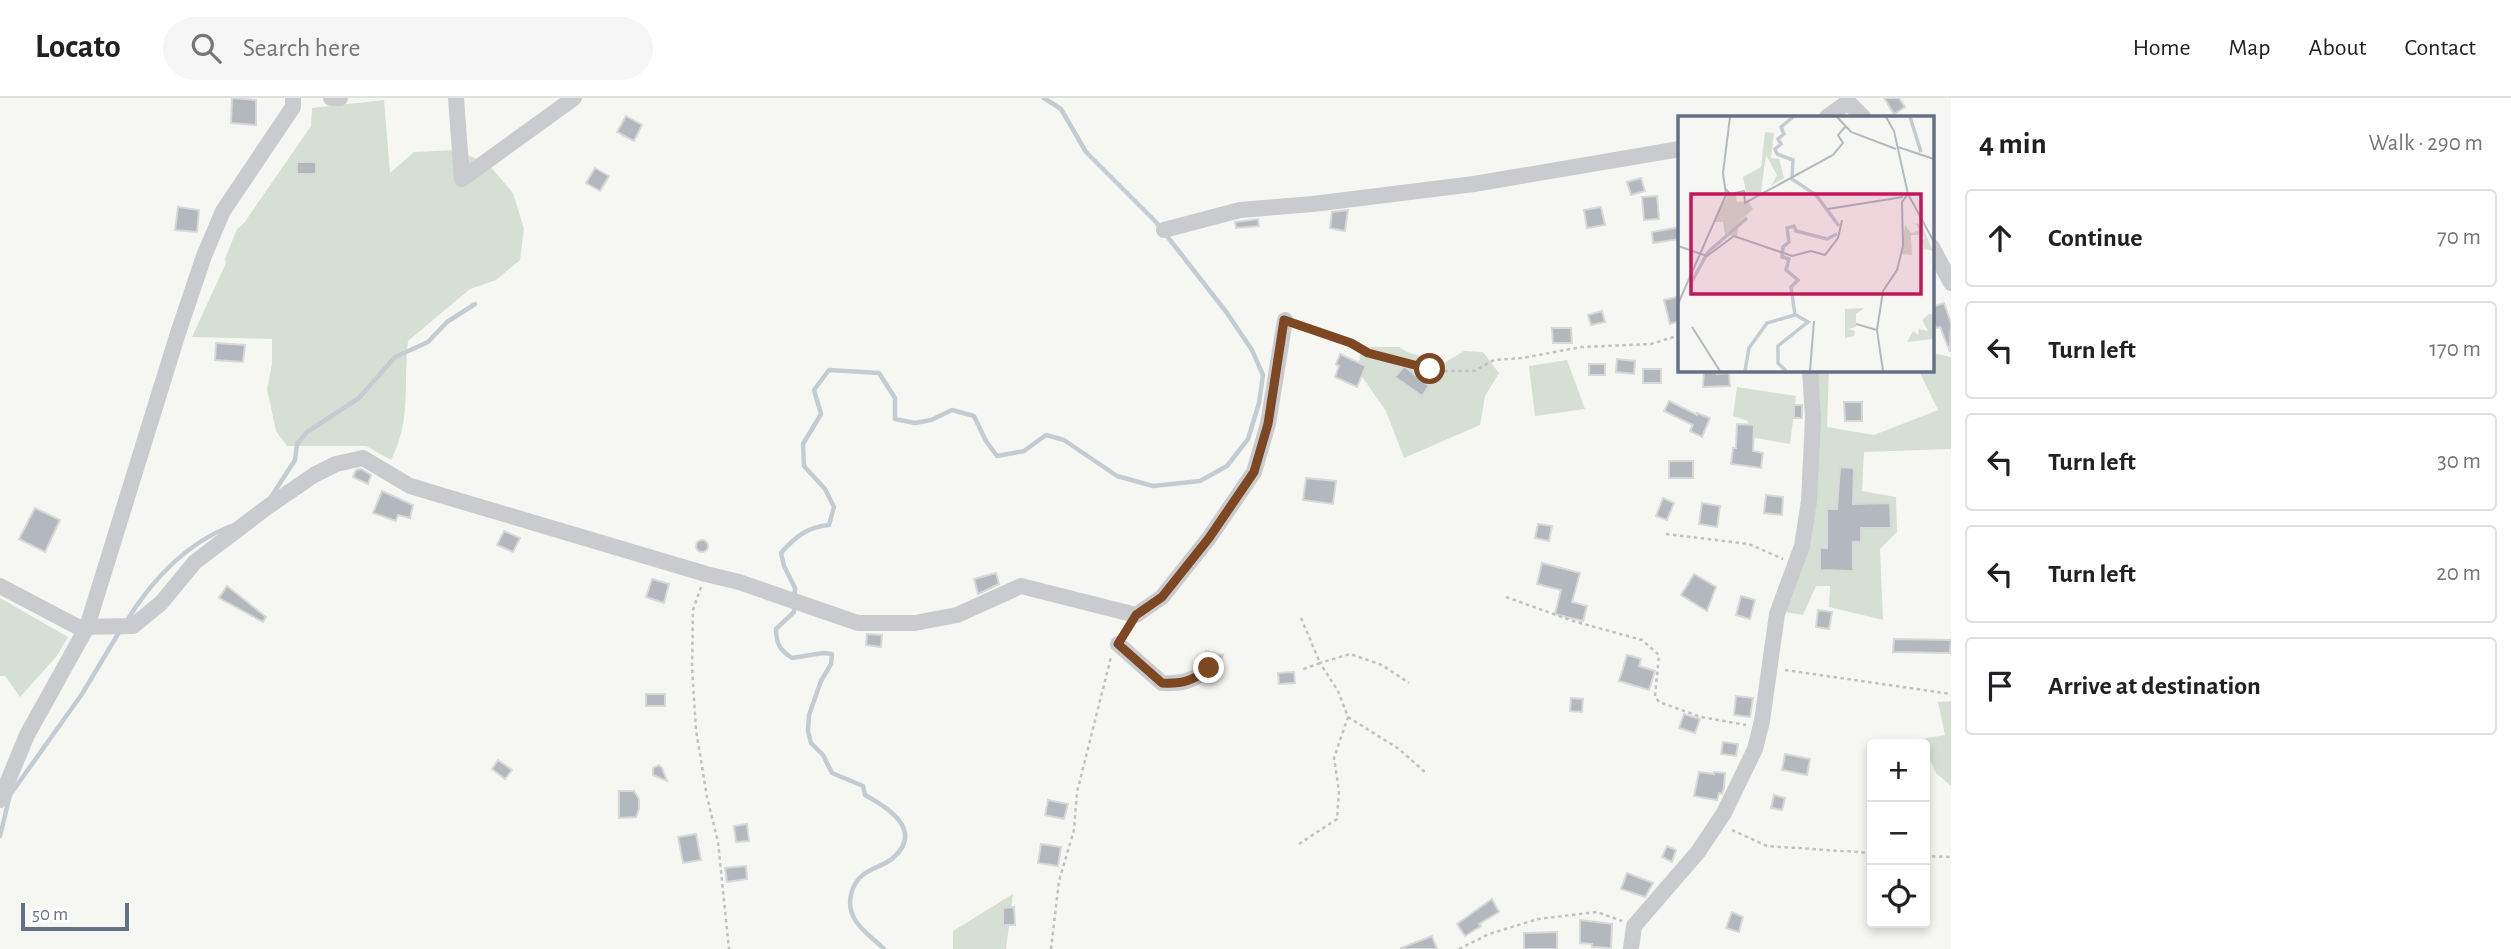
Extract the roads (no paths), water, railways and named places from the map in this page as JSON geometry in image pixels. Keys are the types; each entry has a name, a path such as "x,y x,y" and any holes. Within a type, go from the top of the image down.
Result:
{"street":[{"path":"0,800 27,735 87,626 204,256 223,211 293,107 293,98"},
{"path":"331,98 340,98"},
{"path":"456,98 462,179 574,98"},
{"path":"1828,116 1847,100 1862,116"},
{"path":"1164,230 1240,210 1474,184 1678,149"},
{"path":"1934,251 1951,283"},
{"path":"0,586 78,627 133,626 161,603 195,562 265,508 314,475 336,464 363,458 410,486 739,582 858,623 915,623 957,615 1021,586 1136,615 1162,597 1209,538 1254,472 1268,424 1284,320"},
{"path":"1631,949 1634,926 1640,916 1652,906 1698,852 1717,823 1755,749 1777,614 1802,546 1809,501 1813,418 1810,371"},
{"path":"1118,644 1162,683 1182,684 1195,679 1209,668"}],"waterway":[{"path":"884,949 857,923 850,906 851,894 864,874 890,861 902,848 904,830 893,814 865,795 863,786 832,773 823,755 811,743 808,731 809,715 821,681 831,664 832,654 792,658 784,652 776,634 776,629 794,612 795,588 781,553 802,534 829,525 834,507 825,489 804,466 803,444 821,414 814,390 829,370 879,373 895,398 895,419 915,423 931,420 952,410 974,416 997,456 1024,451 1046,435 1064,440 1117,476 1153,486 1200,481 1227,466 1248,439 1259,403 1263,375 1252,350 1227,313 1156,222 1086,152 1061,109 1044,98"},
{"path":"271,497 295,460 297,444 307,432 359,398 395,357 428,342 447,322 475,304"},
{"path":"126,622 146,592 184,553 231,526"},
{"path":"0,836 10,795 82,694 121,629"}]}
